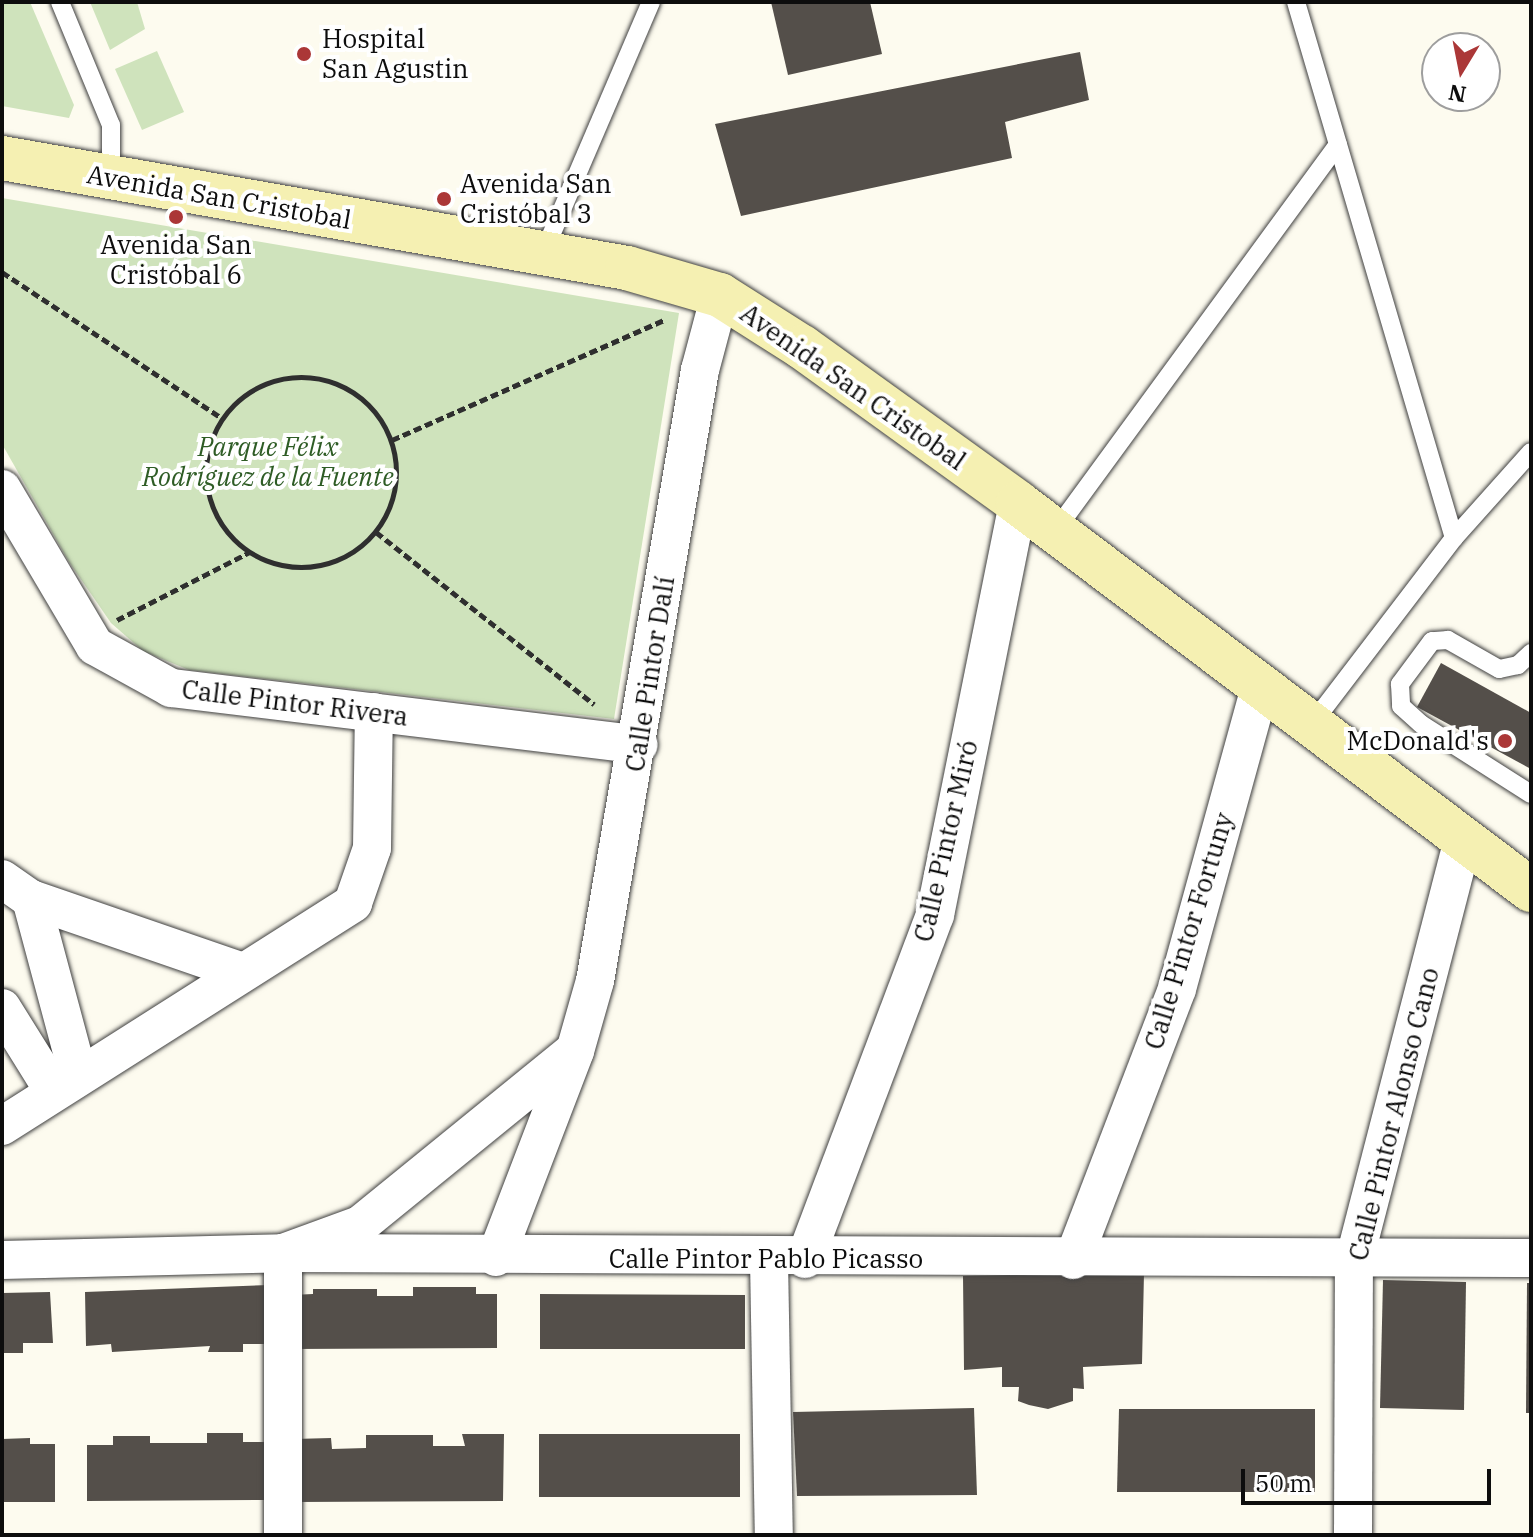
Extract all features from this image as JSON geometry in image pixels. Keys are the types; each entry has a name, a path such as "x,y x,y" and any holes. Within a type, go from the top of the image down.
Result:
{"street":[{"name":"Avenida San Cristobal","path":"2,158 627,268 720,295 802,347 1018,503 1531,890"},
{"name":"Calle Pintor Dalí","path":"496,1257 575,1051 595,981 639,745 700,370 720,295"},
{"name":"Calle Pintor Rivera","path":"2,489 95,646 171,688 639,745"},
{"name":"Calle Pintor Miró","path":"787,1259 935,915 1018,503"},
{"name":"Calle Pintor Fortuny","path":"1073,1260 1177,989 1260,687"},
{"path":"2,1126 65,1082 353,903 372,848 374,712"},
{"name":"Calle Pintor Alonso Cano","path":"1353,1535 1354,1261 1463,840"},
{"path":"17,889 243,972"},
{"path":"17,889 65,1082"},
{"path":"2,1008 65,1082"},
{"path":"283,1535 283,1253 360,1225 575,1051"},
{"name":"Calle Pintor Pablo Picasso","path":"2,1260 283,1253 787,1259 1354,1261 1531,1258"},
{"path":"774,1535 787,1259"}],"lane":[{"path":"60,2 111,125 111,178"},
{"path":"543,254 651,2"},
{"path":"1296,2 1454,538"},
{"path":"1055,531 1338,145"},
{"path":"1311,725 1454,538 1531,452"},
{"path":"1531,653 1518,665 1499,669 1448,640 1432,641 1400,684 1401,706 1421,724 1531,794"}],"path":[{"path":"2,272 222,418"},
{"path":"392,440 720,295"},
{"path":"299,377 328,380 355,393 377,414 392,440 395,482 391,504 376,532 355,551 317,565 275,563 250,552 227,532 209,491 209,446 222,418 243,396 269,382 299,377"},
{"path":"376,532 639,745"},
{"path":"87,634 250,552"}],"green space":[{"path":"2,2 30,2 74,105 69,118 2,106"},
{"path":"90,2 137,2 145,29 110,50"},
{"path":"157,51 184,112 142,130 115,69"},
{"name":"Parque Félix Rodríguez de la Fuente","path":"2,198 679,313 614,719 189,670 143,651 111,623 69,562 2,444"}],"building":[{"path":"771,2 870,2 882,54 788,75"},
{"path":"1080,52 1089,100 1005,122 1012,158 741,216 715,124"},
{"name":"McDonald's","path":"1441,663 1531,713 1531,769 1417,707"},
{"path":"1144,1273 1142,1364 1083,1367 1084,1389 1073,1388 1073,1401 1048,1409 1018,1401 1019,1387 1002,1387 1002,1367 964,1370 963,1276"},
{"path":"1383,1280 1466,1282 1464,1410 1380,1408"},
{"path":"1527,1283 1531,1283 1531,1413 1526,1413"},
{"path":"270,1285 271,1344 243,1344 243,1352 208,1352 210,1346 112,1352 111,1344 86,1346 85,1292"},
{"path":"413,1287 476,1287 476,1294 497,1294 497,1348 292,1349 292,1295 313,1294 313,1289 377,1289 377,1296 413,1296"},
{"path":"50,1292 53,1343 23,1343 23,1353 2,1353 2,1293"},
{"path":"540,1294 745,1295 745,1349 540,1349"},
{"path":"974,1408 977,1495 797,1496 793,1412"},
{"path":"1119,1409 1315,1409 1315,1492 1117,1492"},
{"path":"207,1433 243,1433 243,1442 270,1442 270,1500 87,1501 87,1445 113,1445 113,1436 150,1436 150,1443 207,1443"},
{"path":"462,1434 504,1434 503,1501 295,1502 294,1439 331,1438 332,1449 366,1448 366,1435 433,1435 433,1446 465,1446"},
{"path":"539,1434 740,1434 740,1497 539,1497"},
{"path":"30,1438 30,1444 55,1444 55,1502 2,1502 2,1439"}],"place":[{"name":"Hospital San Agustin","path":"304,54"},
{"name":"Avenida San Cristóbal 3","path":"444,199"},
{"name":"Avenida San Cristóbal 6","path":"176,217"},
{"name":"McDonald's","path":"1505,741"}]}
